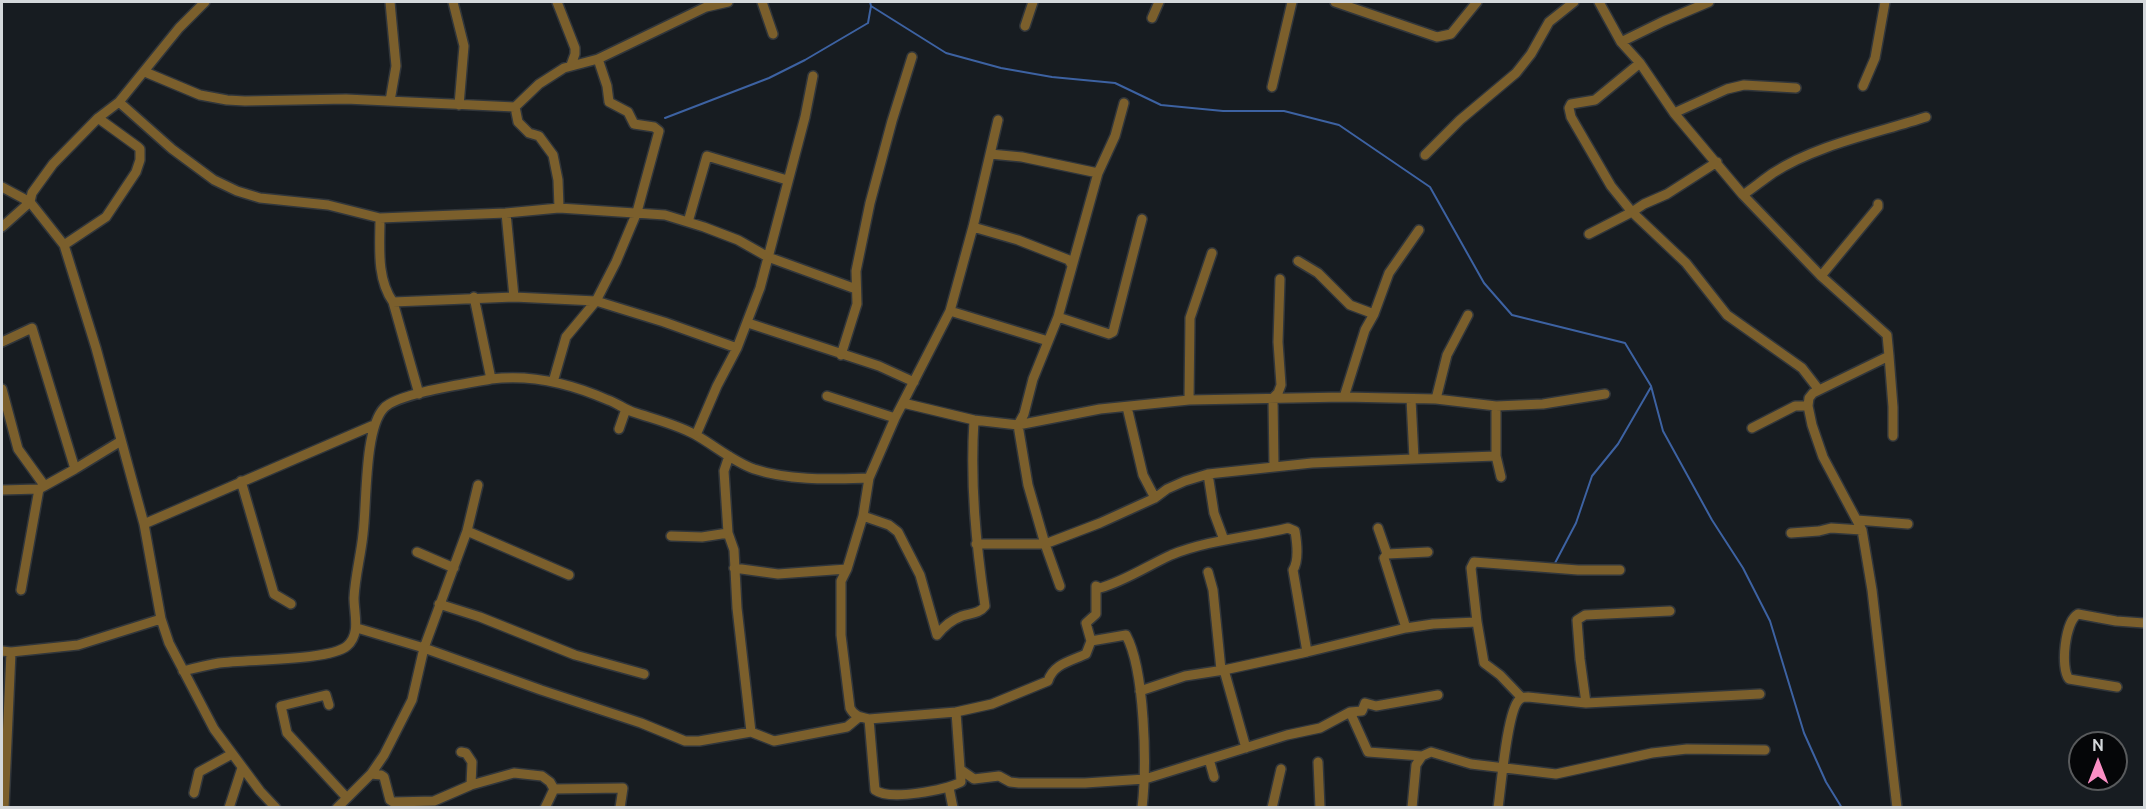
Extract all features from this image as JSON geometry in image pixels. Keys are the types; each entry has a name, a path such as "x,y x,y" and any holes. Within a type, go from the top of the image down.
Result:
{"street":[{"path":"390,2 396,66 390,100"},
{"path":"453,2 464,46 459,105"},
{"path":"557,2 575,48 571,65"},
{"path":"145,72 200,95 227,100 390,100 515,107 539,84 571,65 598,59 706,7 728,2"},
{"path":"762,2 773,34"},
{"path":"1025,26 1033,2"},
{"path":"1152,18 1159,2"},
{"path":"1272,87 1292,2"},
{"path":"1335,2 1437,37 1451,34 1477,2"},
{"path":"1425,155 1460,120 1516,73 1531,54 1549,22 1574,2"},
{"path":"1599,2 1621,42 1640,63 1674,113 1743,195 1821,276 1887,335 1893,436"},
{"path":"1621,42 1709,2"},
{"path":"1863,86 1875,58 1885,2"},
{"path":"2,227 30,202 32,193 53,164 98,118 119,102 199,4"},
{"path":"841,355 857,304 856,271 870,203 912,57"},
{"path":"553,382 566,337 596,301 616,262 637,212 659,131 654,127 634,124 628,112 609,102 608,86 598,59"},
{"path":"1640,63 1595,100 1570,104 1570,117 1611,186 1632,212 1686,263 1727,315 1802,368 1819,390"},
{"path":"696,435 748,323 805,117 813,76"},
{"path":"1674,113 1744,85 1796,88"},
{"path":"119,102 180,156 214,180 237,191 260,198 328,205 380,218 506,213 559,208 665,215 738,240 768,257 856,289"},
{"path":"1060,586 1028,484 1018,425 1024,414 1033,379 1058,317 1098,173 1115,136 1124,103"},
{"path":"515,107 515,115 519,122 529,133 540,136 553,155 558,180 559,208"},
{"path":"1743,195 1774,172 1791,164 1843,142 1926,117"},
{"path":"64,245 106,217 136,172 140,160 138,147 98,118"},
{"path":"864,718 853,713 850,708 841,635 840,581 847,569 863,516 869,478 895,418 950,311 974,227 998,120"},
{"path":"990,154 1098,173"},
{"path":"688,222 707,156 787,180"},
{"path":"1589,234 1667,194 1717,162"},
{"path":"2,187 30,202 64,245 96,348 144,524 161,619 170,643 214,729 260,791 276,807"},
{"path":"1821,276 1878,207 1878,204"},
{"path":"506,213 514,297"},
{"path":"380,218 382,278 393,302 419,394"},
{"path":"1058,317 1109,333 1113,332 1142,219"},
{"path":"974,227 1018,240 1069,260 1071,264"},
{"path":"1344,397 1365,330 1374,314 1389,273 1419,230"},
{"path":"1189,400 1190,318 1212,253"},
{"path":"1298,261 1318,273 1350,305 1374,314"},
{"path":"1274,467 1273,398 1281,385 1278,342 1280,279"},
{"path":"393,302 474,297 596,301 737,348"},
{"path":"474,297 491,380"},
{"path":"950,311 1048,341"},
{"path":"1436,399 1447,355 1468,315"},
{"path":"748,323 879,366 914,382"},
{"path":"2,342 32,328 75,469"},
{"path":"1889,356 1819,390 1809,398 1808,406 1823,457 1862,530 1872,590 1897,807"},
{"path":"183,671 220,663 320,656 337,652 348,645 357,628 354,608 355,588 374,425 384,408 391,403 419,394 519,377 553,382 675,425 752,468 781,475 832,479 869,478"},
{"path":"2,389 18,449 42,487 21,590"},
{"path":"903,403 974,420 1018,425 1100,409 1189,400 1344,397 1436,399 1496,406 1543,404 1605,394"},
{"path":"827,396 895,418"},
{"path":"1411,399 1414,459"},
{"path":"1496,406 1496,456 1501,477"},
{"path":"1752,428 1795,406 1808,406"},
{"path":"1127,407 1143,475 1155,498"},
{"path":"618,429 626,409"},
{"path":"863,516 889,525 898,532 920,575 937,634 945,625 961,616 980,612 985,606 974,512 974,420"},
{"path":"144,524 374,425"},
{"path":"2,490 42,487 121,441"},
{"path":"729,456 724,471 728,532 734,550 737,608 751,732"},
{"path":"976,544 1045,544 1100,523 1155,498 1167,489 1185,481 1208,474 1274,467 1496,456"},
{"path":"1208,474 1214,513 1224,540"},
{"path":"241,482 274,594 291,604"},
{"path":"337,807 371,774 412,700 424,648 467,531 478,486"},
{"path":"1857,520 1908,524"},
{"path":"357,628 424,648 641,723 685,741 699,741 751,732 774,741 847,727 864,718 956,712 992,704 1048,681 1051,673 1057,667 1086,654 1091,641 1086,623 1096,614 1096,586 1100,588 1117,583 1172,555 1224,540 1288,528 1295,531 1297,565 1293,570 1306,652"},
{"path":"1378,528 1387,554 1384,561 1406,628"},
{"path":"1791,533 1831,528 1862,530"},
{"path":"467,531 569,575"},
{"path":"671,536 702,537 728,532"},
{"path":"417,552 454,568"},
{"path":"1387,554 1428,552"},
{"path":"1522,698 1500,675 1484,663 1477,622 1472,568 1474,562 1578,570 1620,570"},
{"path":"734,568 777,574 847,569"},
{"path":"1208,572 1213,590 1223,670 1246,748"},
{"path":"439,604 480,617 575,655 644,674"},
{"path":"1586,703 1577,620 1585,615 1670,611"},
{"path":"2117,687 2069,679 2064,673 2069,627 2073,616 2078,614 2116,621 2145,623"},
{"path":"4,807 6,651 78,645 161,619"},
{"path":"1140,691 1185,676 1306,652 1406,628 1477,622"},
{"path":"1091,641 1126,634 1134,652 1140,691 1145,779 1142,807"},
{"path":"1498,807 1510,723 1517,701 1522,698 1586,703 1760,694"},
{"path":"330,705 326,695 281,706 287,733 347,798"},
{"path":"961,770 974,779 999,776 1010,782 1035,784 1145,779 1287,735 1320,728 1350,712 1362,711 1365,703 1376,706 1438,695"},
{"path":"864,718 875,790 879,793 911,794 949,788 961,782 956,712"},
{"path":"1350,712 1368,752 1422,756 1431,752 1471,764 1556,774 1652,753 1687,749 1764,750"},
{"path":"461,752 466,753 472,762 471,785"},
{"path":"194,793 199,772 232,754"},
{"path":"1412,807 1416,765 1422,756"},
{"path":"1209,759 1214,777"},
{"path":"1318,762 1320,807"},
{"path":"229,807 242,768"},
{"path":"1272,807 1281,769"},
{"path":"371,774 384,777 390,800 393,802 435,804 471,785 513,773 542,776 550,782 554,789"},
{"path":"554,789 623,788 620,807"},
{"path":"949,788 953,807"},
{"path":"545,807 554,789"}],"waterway":[{"path":"870,2 871,6 946,53 1001,68 1052,77 1115,83 1161,105 1223,111 1284,111 1339,125 1430,187 1484,283 1512,315 1625,343 1651,386 1663,431 1712,520 1743,568 1770,621 1804,733 1826,782 1842,808"},
{"path":"665,118 769,78 805,60 868,23 871,6"},
{"path":"1554,565 1576,523 1592,476 1618,444 1651,387"}]}
